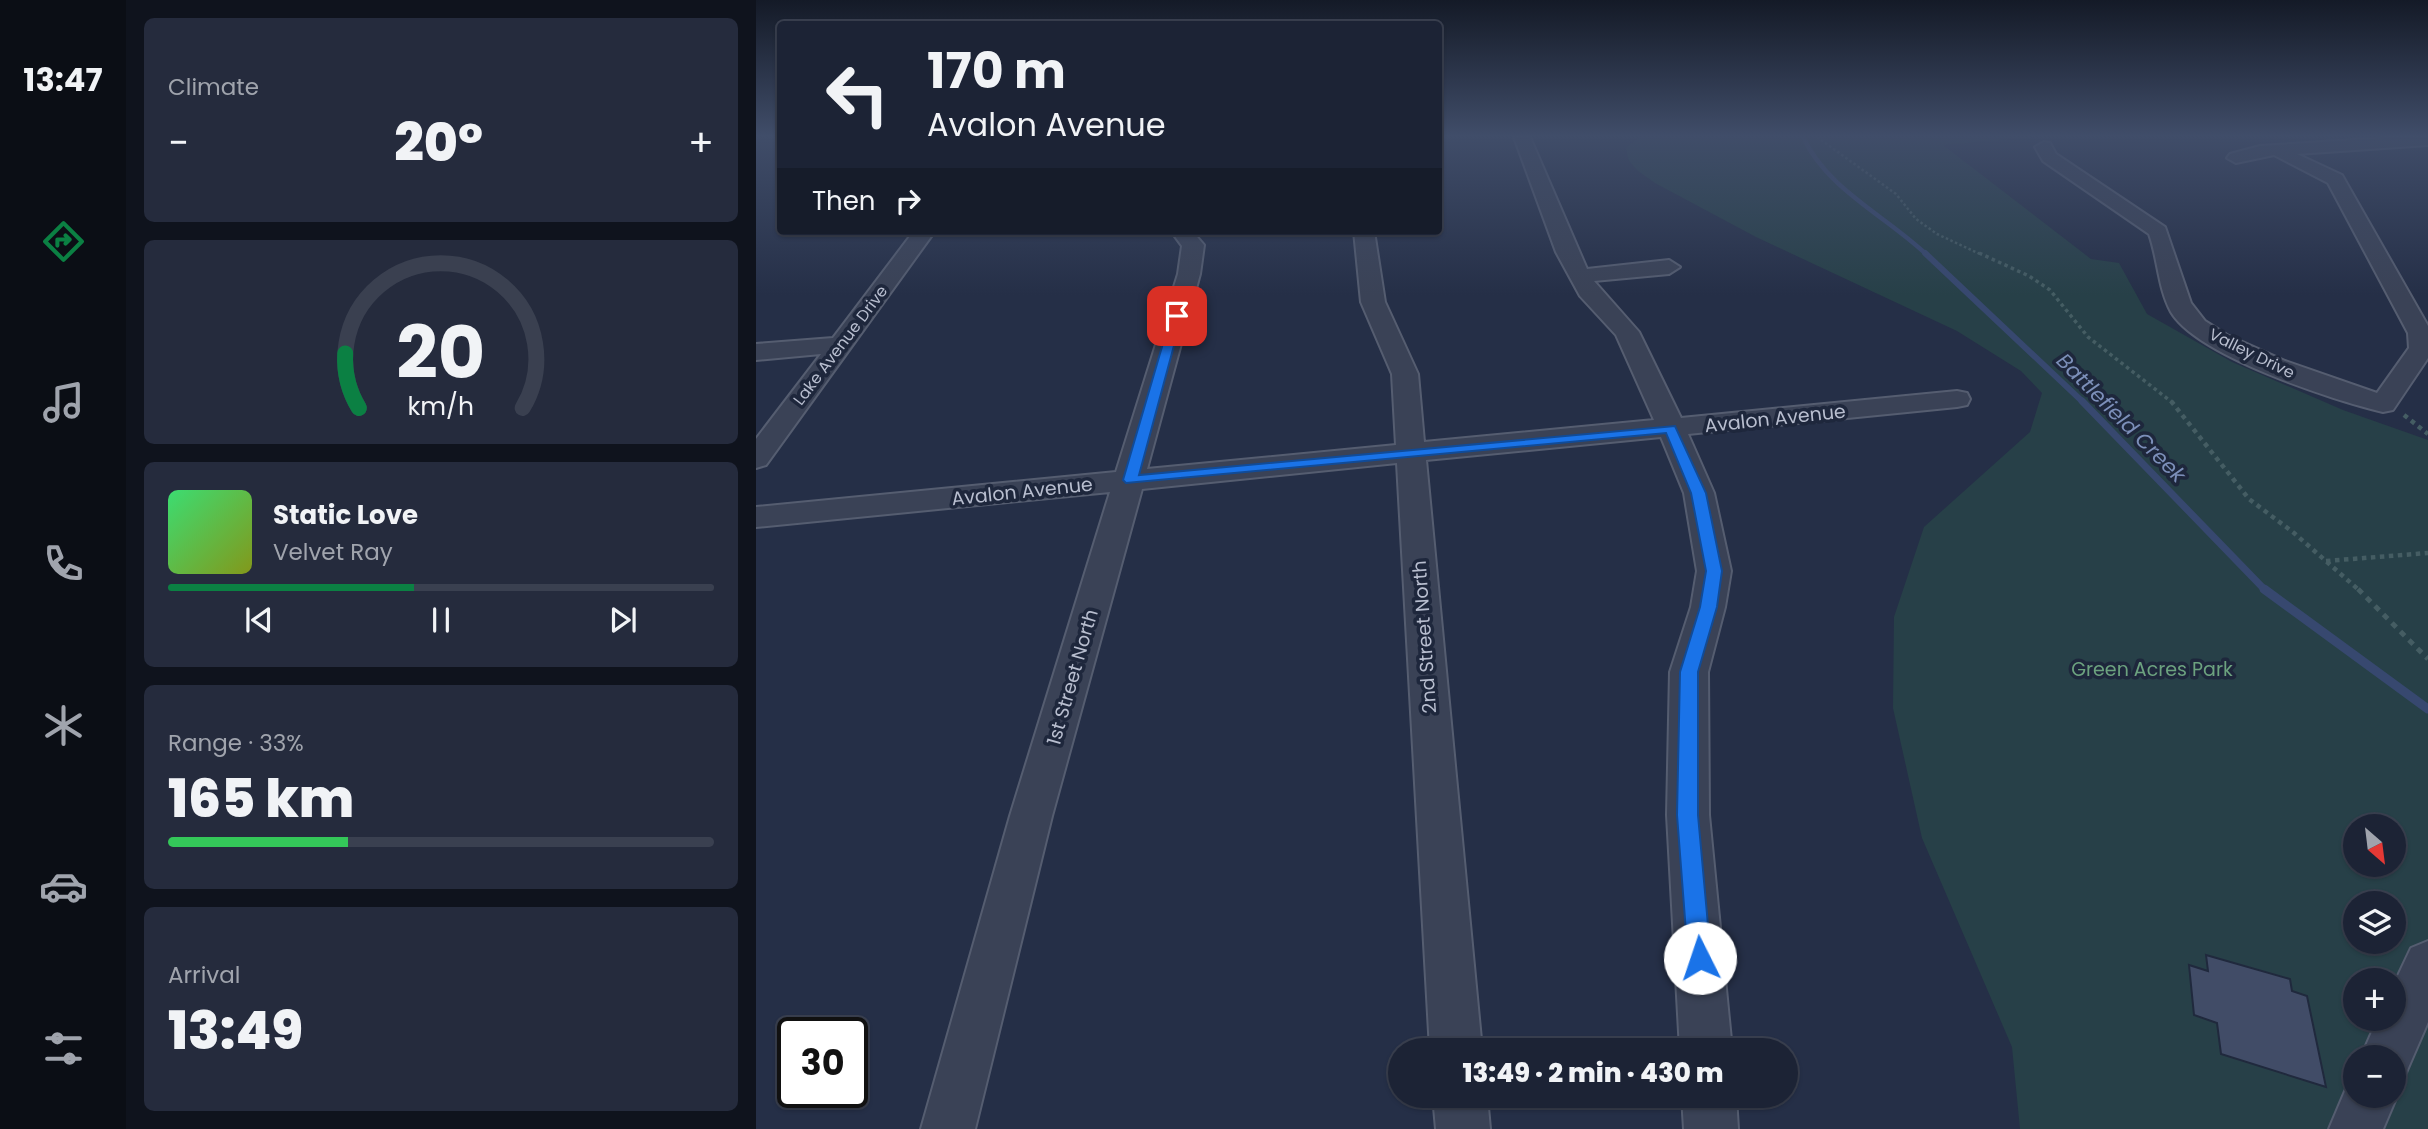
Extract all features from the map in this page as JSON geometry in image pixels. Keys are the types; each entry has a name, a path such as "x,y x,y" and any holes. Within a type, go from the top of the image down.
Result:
{"street":[{"path":"1543,190 1567,252 1588,291 1627,332 1650,377 1699,493 1714,571 1708,607 1689,672 1688,815 1705,1038"},
{"name":"Valley Drive","path":"2097,190 2158,231 2173,291 2186,316 2209,334 2308,380 2383,404 2421,348 2420,333 2341,190"},
{"name":"Lake Avenue Drive","path":"756,459 922,235"},
{"name":"1st Street North","path":"948,1129 1031,816 1131,480 1193,257 1193,245 1184,235"},
{"name":"2nd Street North","path":"1365,235 1373,302 1405,374 1455,1038"},
{"path":"1580,276 1669,267"},
{"path":"756,352 841,345"},
{"name":"Avalon Avenue","path":"756,517 1409,455 1957,399"},
{"path":"2392,1045 2428,965"},
{"path":"1461,1108 1463,1129"},
{"path":"1710,1108 1711,1129"},
{"path":"2356,1129 2365,1108"}],"path":[{"path":"1890,190 1916,219 1937,234 2029,276 2050,290 2088,337 2179,408 2249,499 2326,561 2428,659"},
{"path":"2326,561 2428,553"}],"green space":[{"name":"Green Acres Park","path":"1668,190 2001,190 2091,259 2119,263 2147,314 2232,362 2343,410 2428,440 2428,1129 2020,1129 2012,1047 1922,838 1893,708 1894,617 1924,527 2030,432 2042,393 2021,371 1957,331 1756,237"}],"building":[{"path":"2206,955 2290,979 2292,991 2307,996 2326,1087 2221,1054 2217,1023 2194,1015 2189,965 2208,971"}],"waterway":[{"name":"Battlefield Creek","path":"1845,190 1927,255"},
{"name":"Battlefield Creek","path":"1925,253 2083,402"},
{"name":"Battlefield Creek","path":"2083,402 2264,589"},
{"name":"Battlefield Creek","path":"2264,589 2428,709"}],"route":[{"path":"1177,316 1131,480 1671,428 1699,493 1714,571 1708,607 1689,672 1691,726 1688,815 1700,958"}]}
